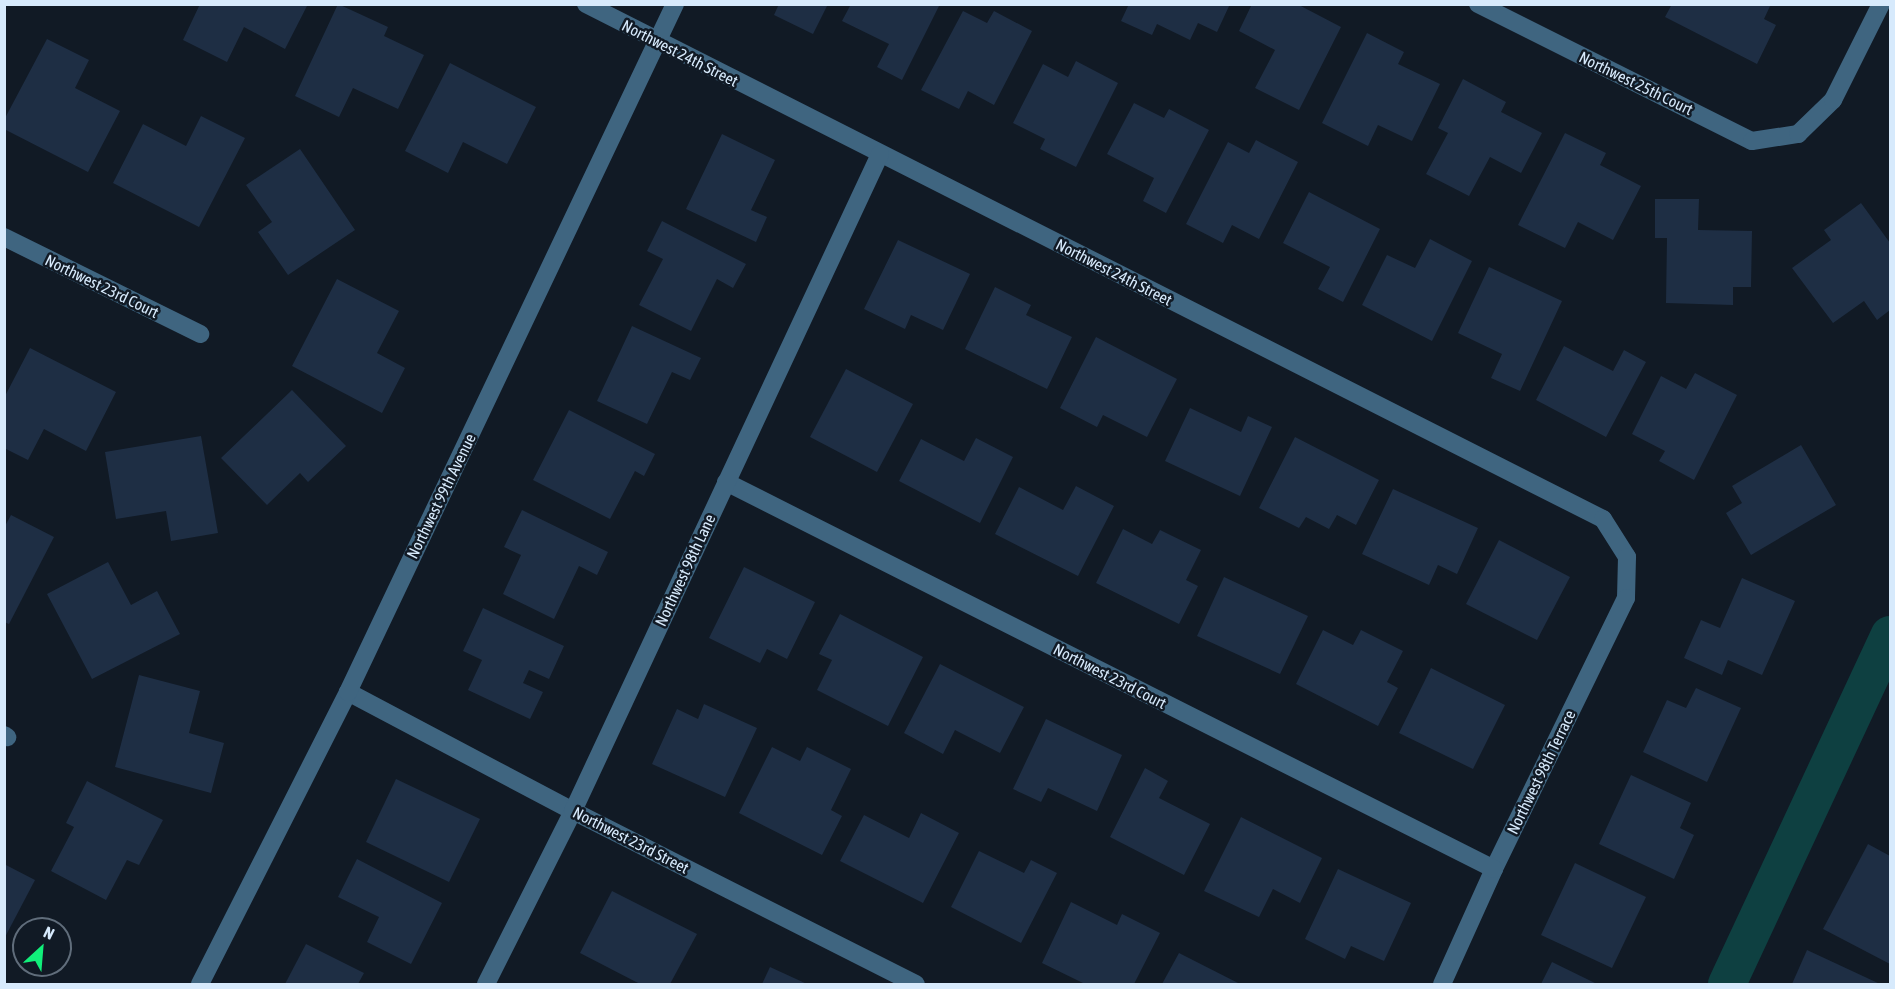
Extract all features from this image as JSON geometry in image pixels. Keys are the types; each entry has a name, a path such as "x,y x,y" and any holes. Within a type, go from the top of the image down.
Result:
{"street":[{"name":"Northwest 24th Street","path":"586,4 1603,519 1627,557"},
{"name":"Northwest 99th Avenue","path":"200,984 348,692 675,4"},
{"name":"Northwest 25th Court","path":"1478,4 1752,141 1798,134 1833,100 1881,4"},
{"name":"Northwest 98th Lane","path":"486,984 573,811 880,154"},
{"name":"Northwest 23rd Court","path":"4,237 200,334"},
{"name":"Northwest 23rd Court","path":"726,482 1494,869"},
{"name":"Northwest 98th Terrace","path":"1442,984 1494,869 1626,598 1627,557"},
{"name":"Northwest 23rd Street","path":"348,692 573,811 916,984"}],"building":[{"path":"200,4 308,4 285,49 244,27 227,62 183,40"},
{"path":"338,4 388,27 384,36 424,55 398,109 353,88 339,117 295,96"},
{"path":"779,4 828,4 813,34 774,15"},
{"path":"851,4 940,4 902,80 877,67 889,44 842,21"},
{"path":"1129,4 1230,4 1217,32 1198,23 1190,40 1157,24 1152,35 1121,21"},
{"path":"1252,4 1297,4 1341,27 1299,110 1255,88 1275,50 1239,31"},
{"path":"1672,4 1771,4 1764,19 1776,25 1757,64 1665,17"},
{"path":"963,11 987,23 994,11 1032,31 994,105 968,91 959,109 921,90"},
{"path":"1367,33 1404,52 1398,64 1440,84 1412,141 1378,125 1368,146 1322,123"},
{"path":"47,39 89,60 75,88 120,111 88,172 4,129 4,120"},
{"path":"1076,61 1118,83 1076,167 1040,149 1045,139 1013,123 1043,64 1068,77"},
{"path":"450,63 536,107 507,164 463,142 448,173 405,151"},
{"path":"1463,79 1506,102 1501,112 1542,133 1521,173 1490,157 1469,196 1426,174 1448,133 1438,128"},
{"path":"1134,103 1164,118 1169,109 1209,130 1166,213 1143,201 1154,178 1107,154"},
{"path":"201,116 245,138 199,227 113,183 143,124 186,146"},
{"path":"1565,133 1606,153 1600,165 1641,186 1613,240 1578,222 1565,248 1518,225"},
{"path":"722,134 775,160 751,210 767,217 756,242 686,209"},
{"path":"1256,140 1298,162 1259,239 1232,225 1223,243 1186,224 1228,142 1249,153"},
{"path":"300,149 355,230 288,275 258,232 272,222 246,185"},
{"path":"1309,192 1380,229 1343,302 1318,289 1330,267 1283,243"},
{"path":"1655,199 1699,199 1698,230 1752,231 1751,287 1733,287 1733,305 1666,303 1667,238 1655,238"},
{"path":"1861,203 1890,243 1890,310 1877,320 1864,301 1833,323 1792,268 1831,240 1824,230"},
{"path":"662,221 746,264 733,288 717,279 691,331 639,305 663,259 647,251"},
{"path":"1430,239 1472,261 1432,341 1362,305 1387,255 1415,268"},
{"path":"898,240 970,274 943,330 911,315 905,329 864,309"},
{"path":"1489,267 1562,301 1520,391 1491,378 1502,354 1458,333"},
{"path":"337,279 399,311 377,353 405,368 382,413 292,366"},
{"path":"995,287 1031,305 1026,315 1072,337 1047,389 965,349"},
{"path":"632,326 701,358 690,380 672,372 647,424 597,401"},
{"path":"1096,337 1177,379 1147,437 1103,415 1097,427 1060,408"},
{"path":"1564,346 1613,371 1624,350 1646,362 1606,437 1536,400"},
{"path":"30,348 116,392 86,451 44,429 28,460 4,448 4,398"},
{"path":"846,369 913,404 877,472 810,437"},
{"path":"1695,373 1737,395 1694,480 1659,461 1665,451 1632,434 1661,376 1686,389"},
{"path":"292,390 346,446 308,482 300,473 267,505 221,458"},
{"path":"1190,408 1241,432 1248,416 1272,427 1240,496 1165,461"},
{"path":"569,410 655,454 644,476 635,471 610,519 533,480"},
{"path":"201,436 218,533 171,541 166,511 116,519 105,452"},
{"path":"1295,437 1379,480 1356,525 1337,515 1329,529 1306,517 1299,528 1259,508"},
{"path":"976,438 1013,457 980,523 899,481 921,439 964,461"},
{"path":"1801,445 1836,505 1751,555 1726,513 1742,503 1732,486"},
{"path":"1076,486 1114,506 1078,576 995,534 1019,487 1063,510"},
{"path":"1393,489 1478,528 1457,574 1438,565 1429,585 1362,554"},
{"path":"522,510 608,552 597,575 579,566 554,619 503,594 521,555 504,547"},
{"path":"11,515 54,537 9,624 4,622 4,528"},
{"path":"1123,529 1152,544 1160,530 1201,550 1186,580 1198,586 1179,624 1096,583"},
{"path":"1499,540 1570,577 1537,640 1466,604"},
{"path":"108,562 131,605 157,591 180,634 92,679 47,594"},
{"path":"744,567 815,602 787,659 767,649 760,663 709,638"},
{"path":"1224,577 1308,616 1280,674 1197,636"},
{"path":"1742,578 1795,601 1762,675 1728,660 1722,675 1684,658 1701,620 1720,628"},
{"path":"483,608 564,646 549,679 529,670 523,683 543,692 530,719 468,690 482,660 463,651"},
{"path":"840,614 923,657 888,726 817,690 832,660 819,654"},
{"path":"1323,630 1353,645 1361,630 1403,651 1387,682 1398,688 1378,726 1296,684"},
{"path":"940,664 1024,707 1000,753 955,730 943,754 904,733"},
{"path":"1431,668 1505,705 1473,769 1399,733"},
{"path":"139,675 200,691 189,733 224,743 211,793 115,767"},
{"path":"1696,688 1741,708 1707,782 1643,752 1667,700 1686,708"},
{"path":"704,704 757,728 725,797 652,764 677,709 698,719"},
{"path":"1046,719 1122,755 1097,811 1048,788 1041,802 1013,789"},
{"path":"772,747 800,761 807,747 851,769 831,810 842,816 822,855 739,813"},
{"path":"1145,768 1168,781 1159,798 1210,824 1184,875 1110,837"},
{"path":"1631,775 1691,803 1680,828 1694,835 1674,879 1599,844"},
{"path":"396,779 480,819 449,882 366,842"},
{"path":"87,781 163,820 139,865 127,860 106,900 51,871 74,827 66,823"},
{"path":"921,813 959,833 923,903 840,861 864,815 909,838"},
{"path":"1241,817 1322,858 1300,903 1273,889 1259,917 1204,891"},
{"path":"1868,844 1890,856 1890,964 1823,929"},
{"path":"979,851 1024,873 1031,860 1057,873 1021,943 951,907"},
{"path":"357,859 442,903 411,964 367,942 379,917 338,897"},
{"path":"1575,863 1646,897 1612,968 1541,935"},
{"path":"4,864 35,880 16,917 12,917 12,924 4,939"},
{"path":"1338,869 1411,903 1384,961 1351,946 1345,959 1305,939"},
{"path":"612,891 697,934 670,984 640,984 580,953"},
{"path":"1071,902 1117,925 1122,914 1160,933 1134,984 1085,984 1042,963"},
{"path":"306,944 364,973 358,984 285,984"},
{"path":"1807,950 1880,984 1792,984"},
{"path":"1179,953 1240,984 1162,984"},
{"path":"1552,962 1597,984 1541,984"},
{"path":"770,967 807,984 762,984"}],"waterway":[{"path":"1727,984 1890,635"}]}
